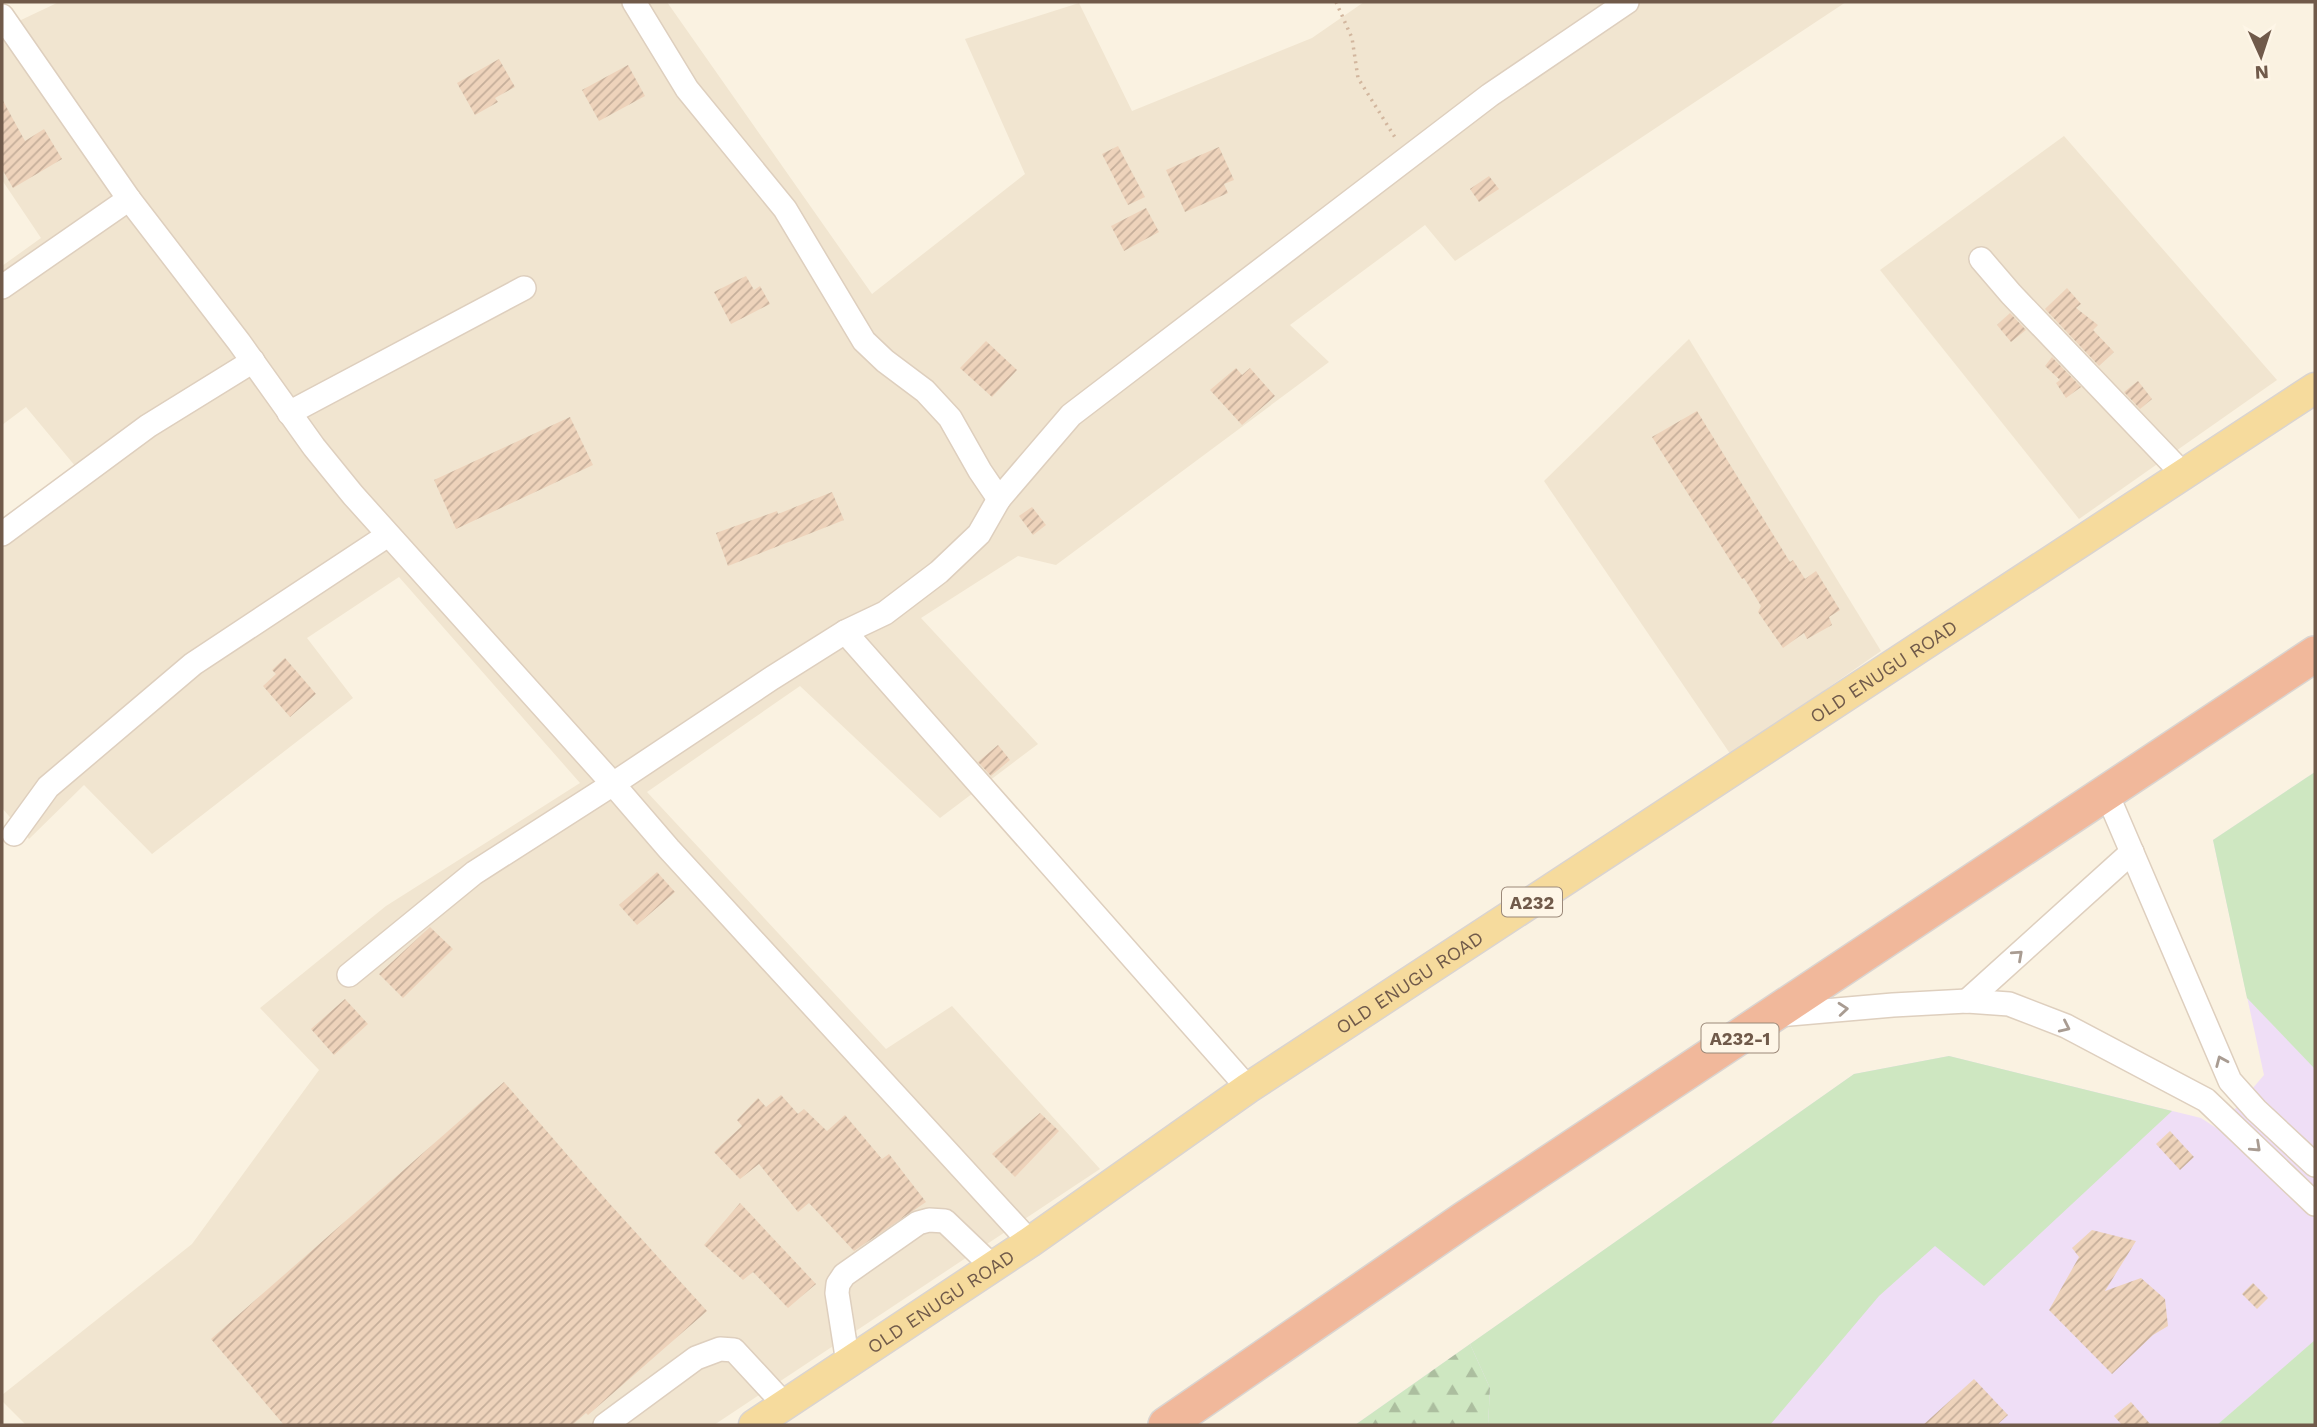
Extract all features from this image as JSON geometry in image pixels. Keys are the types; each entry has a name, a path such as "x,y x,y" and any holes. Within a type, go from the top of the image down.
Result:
{"highway":[{"name":"A232-1","path":"1166,1425 1465,1219 2315,654"}],"main road":[{"name":"OLD ENUGU ROAD","path":"754,1425 1030,1242 1248,1087 2315,388"}],"street":[{"path":"634,2 687,89 785,209 864,341 886,362 925,391 950,418 999,499"},
{"path":"349,975 474,873 772,678 845,632 885,614 939,572 979,534 999,499 1071,415 1490,95 1627,2"},
{"path":"2,16 129,199 330,466 388,535 669,849 1030,1242"},
{"path":"2,287 129,199"},
{"path":"1981,259 2011,294 2184,475"},
{"path":"289,412 524,288"},
{"path":"2,534 148,426 253,361"},
{"path":"14,834 48,787 193,664 388,535"},
{"path":"845,632 1248,1087"},
{"path":"2107,794 2230,1080 2256,1110 2315,1165"},
{"path":"1967,1001 2132,852"},
{"path":"1775,1015 1893,1004 1967,1001 2009,1004 2066,1026 2206,1100 2315,1204"},
{"path":"848,1363 837,1293 838,1284 844,1275 918,1223 929,1220 944,1221 992,1266"},
{"path":"605,1425 696,1358 720,1349 734,1350 785,1405"}],"path":[{"path":"1336,2 1352,37 1358,78 1396,140 1415,153"}],"shaded area":[{"path":"59,2 667,2 872,294 1025,174 965,39 1079,3 1132,111 1312,38 1364,2 1846,2 1455,261 1425,225 1290,325 1329,362 1056,565 1018,556 921,618 1038,744 940,818 800,686 647,792 886,1049 952,1006 1100,1169 714,1425 26,1425 2,1401 2,1395 192,1244 319,1070 260,1008 386,906 580,783 399,577 307,638 353,698 152,854 84,785 29,839 2,808 2,526 81,473 26,407 2,425 2,266 41,238 2,180 2,29"},
{"path":"2064,136 2277,380 2079,519 1880,270"},
{"path":"1689,339 1881,651 1731,755 1544,481"},
{"path":"2315,772 2315,1425 1355,1425 1854,1074 1949,1056 2201,1118 2218,1129 2264,1075 2213,840"}],"green space":[{"path":"2315,772 2315,1069 2247,998 2213,840"},
{"path":"1949,1056 2172,1111 1984,1286 1935,1246 1879,1296 1770,1425 1488,1425 1490,1388 1470,1344 1854,1074"},
{"path":"2315,1340 2315,1425 2217,1425"},
{"path":"1470,1344 1490,1388 1488,1425 1355,1425"}],"building":[{"path":"499,59 515,87 495,98 498,102 475,115 457,83"},
{"path":"628,65 645,96 599,121 582,90"},
{"path":"2,99 25,141 44,129 62,159 13,188 2,169"},
{"path":"1118,146 1145,197 1128,205 1102,154"},
{"path":"1219,147 1234,180 1224,184 1228,193 1185,212 1166,170"},
{"path":"1489,176 1499,189 1479,202 1470,189"},
{"path":"1146,208 1159,232 1124,251 1111,226"},
{"path":"746,276 754,290 760,286 770,304 731,324 714,292"},
{"path":"2067,288 2081,304 2076,308 2098,325 2093,330 2114,352 2099,366 2045,309"},
{"path":"2010,313 2026,330 2011,342 1997,325"},
{"path":"986,341 1017,370 992,397 960,368"},
{"path":"2052,357 2081,387 2066,398 2056,383 2060,380 2045,366"},
{"path":"1236,368 1242,375 1250,368 1275,396 1242,425 1210,390"},
{"path":"2138,381 2152,399 2140,409 2124,392"},
{"path":"1697,411 1790,562 1793,560 1805,579 1816,571 1840,610 1829,617 1832,625 1807,639 1804,633 1783,648 1758,612 1761,606 1744,578 1742,579 1652,437"},
{"path":"570,417 593,465 456,529 434,480"},
{"path":"832,492 844,520 728,566 716,533 777,511 778,514"},
{"path":"1032,507 1046,525 1033,535 1019,516"},
{"path":"285,658 316,694 290,717 263,686 276,674 272,670"},
{"path":"998,745 1010,760 991,776 978,762"},
{"path":"657,872 675,892 637,925 619,905"},
{"path":"430,927 453,949 403,998 379,974"},
{"path":"345,999 368,1024 334,1055 311,1029"},
{"path":"504,1082 707,1311 588,1415 586,1413 572,1425 284,1425 211,1339"},
{"path":"781,1095 798,1114 804,1109 827,1131 845,1115 882,1159 889,1154 926,1202 854,1251 809,1203 798,1212 759,1164 740,1179 714,1152 742,1126 737,1120 758,1098 766,1107"},
{"path":"1040,1113 1059,1131 1015,1177 992,1154"},
{"path":"2170,1131 2194,1157 2180,1170 2156,1144"},
{"path":"740,1203 816,1284 788,1308 753,1272 743,1280 704,1245"},
{"path":"2092,1230 2136,1241 2105,1291 2141,1278 2165,1299 2168,1326 2153,1335 2112,1374 2049,1310 2079,1257 2072,1248"},
{"path":"2253,1283 2268,1298 2257,1309 2242,1294"},
{"path":"1974,1379 2008,1415 1997,1425 1923,1425"},
{"path":"2131,1402 2151,1425 2122,1425 2114,1416"}]}
